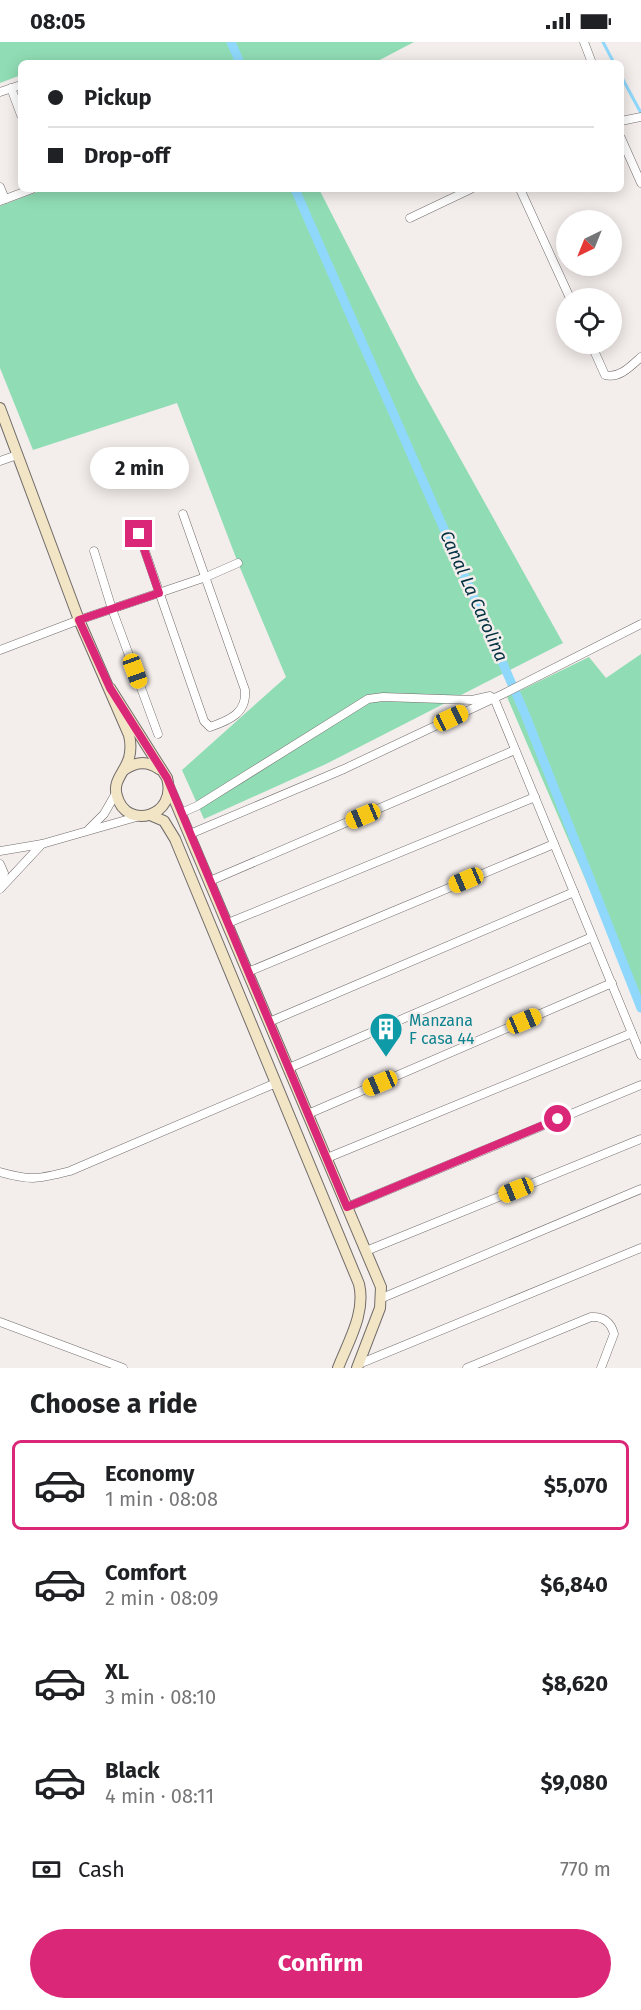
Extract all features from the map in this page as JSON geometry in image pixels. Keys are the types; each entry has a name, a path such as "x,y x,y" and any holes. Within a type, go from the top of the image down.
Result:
{"street":[{"path":"584,42 591,60"},
{"path":"0,92 18,86"},
{"path":"10,88 18,108"},
{"path":"624,120 641,117"},
{"path":"624,145 641,183"},
{"path":"0,187 2,200 24,192"},
{"path":"410,218 465,192"},
{"path":"521,192 565,288"},
{"path":"596,354 605,375 613,377 619,375 641,357"},
{"path":"0,408 79,620 129,735 131,745 129,758 116,785 116,794 124,809 131,814 161,819 171,831 359,1284 362,1298 360,1311 338,1368"},
{"path":"0,461 17,455"},
{"path":"139,534 204,721 210,727 224,722 242,709 246,702 245,690 183,514"},
{"path":"94,551 112,609 158,734"},
{"path":"0,650 79,620 207,577 238,563"},
{"path":"190,834 344,769 544,674 641,624"},
{"path":"110,688 162,771 381,1287 380,1308 358,1366"},
{"path":"181,813 197,806 368,699 383,697 472,700 490,696 494,698"},
{"path":"494,698 641,1054"},
{"path":"210,881 515,750"},
{"path":"124,770 130,765 147,763 162,771"},
{"path":"0,851 42,844 145,816 158,811 165,805 169,787"},
{"path":"88,830 104,814 116,794"},
{"path":"228,923 535,797"},
{"path":"0,888 42,844"},
{"path":"248,972 554,844"},
{"path":"0,864 4,873 0,888"},
{"path":"269,1022 574,892"},
{"path":"289,1068 592,937"},
{"path":"308,1114 612,983"},
{"path":"327,1158 632,1033"},
{"path":"0,1172 23,1179 41,1179 70,1171 276,1083"},
{"path":"347,1207 641,1085"},
{"path":"366,1251 641,1139"},
{"path":"319,1186 335,1179"},
{"path":"382,1298 641,1189"},
{"path":"358,1366 641,1248"},
{"path":"467,1368 597,1316 607,1321 614,1334 601,1368"},
{"path":"0,1322 123,1368"}],"green space":[{"path":"0,42 414,42 380,60 18,60 18,76 0,83"},
{"path":"37,192 321,192 417,381 563,643 326,764 204,819 182,770 286,677 238,563 177,403 33,450 0,368 0,206"},
{"path":"641,654 641,1009 507,697 589,657 606,678"}],"waterway":[{"name":"Canal La Carolina","path":"231,42 239,60"},
{"path":"603,42 612,60"},
{"path":"624,82 641,113"},
{"name":"Canal La Carolina","path":"296,192 525,714 641,1008"}],"place":[{"name":"Manzana F casa 44","path":"386,1058"}],"route":[{"path":"139,534 159,593 79,620 110,688 167,778 347,1207 558,1119"}]}
